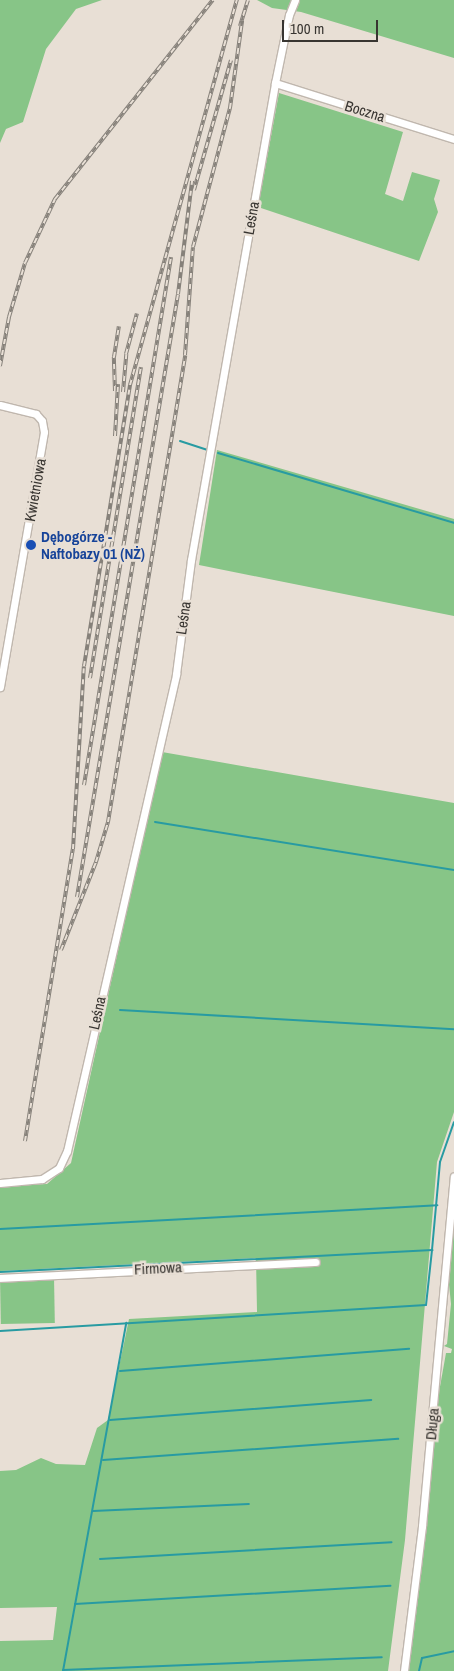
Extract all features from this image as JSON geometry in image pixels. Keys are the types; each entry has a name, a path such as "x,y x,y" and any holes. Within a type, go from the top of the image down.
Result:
{"street":[{"name":"Leśna","path":"0,1183 42,1179 59,1168 67,1151 176,674 191,560 275,83 295,0"},
{"name":"Boczna","path":"275,83 454,139"},
{"name":"Kwietniowa","path":"0,406 36,414 42,421 44,440 0,688"},
{"name":"Długa","path":"404,1671 422,1526 454,1176"},
{"name":"Firmowa","path":"0,1278 316,1262"}],"green space":[{"path":"0,0 102,0 76,9 46,49 23,122 6,129 0,143"},
{"path":"257,0 454,0 454,58 301,12 272,8"},
{"path":"279,93 403,132 385,194 403,201 412,172 440,180 434,199 438,212 419,261 258,207"},
{"path":"217,450 454,519 454,616 199,565"},
{"path":"162,752 454,803 454,1112 437,1162 405,1540 388,1671 0,1671 0,1641 53,1640 57,1607 0,1608 0,1471 16,1470 41,1458 56,1464 85,1465 97,1428 108,1420 129,1319 257,1312 256,1258 0,1271 0,1186 47,1184 71,1163"},
{"path":"454,1220 454,1671 408,1671 433,1426 446,1353 451,1353 452,1349 444,1346 447,1344 451,1304 449,1284"},
{"path":"54,1276 55,1323 1,1324 0,1277"}],"waterway":[{"path":"180,441 208,450"},
{"path":"218,453 454,523"},
{"path":"155,822 454,870"},
{"path":"120,1010 454,1029"},
{"path":"432,1250 440,1162 454,1122"},
{"path":"0,1229 437,1205"},
{"path":"0,1272 432,1250 426,1305 0,1331"},
{"path":"63,1671 126,1323"},
{"path":"120,1371 409,1349"},
{"path":"110,1420 371,1400"},
{"path":"103,1460 398,1439"},
{"path":"93,1511 249,1504"},
{"path":"100,1559 392,1542"},
{"path":"75,1604 390,1586"},
{"path":"419,1671 422,1658 454,1651"},
{"path":"63,1670 382,1657"}],"railway":[{"path":"0,366 9,317 25,263 55,199 213,0"},
{"path":"25,1141 73,849 84,666 130,385 237,0"},
{"path":"240,26 248,0"},
{"path":"61,950 96,862 108,822 185,355 193,247 230,108 242,21"},
{"path":"194,190 231,60"},
{"path":"77,897 178,294 192,181"},
{"path":"84,785 171,257"},
{"path":"123,392 126,354 137,313"},
{"path":"115,391 114,357 119,326"},
{"path":"90,678 141,367"},
{"path":"115,436 118,384"}],"place":[{"name":"Dębogórze - Naftobazy 01 (NŻ)","path":"31,545"}]}
